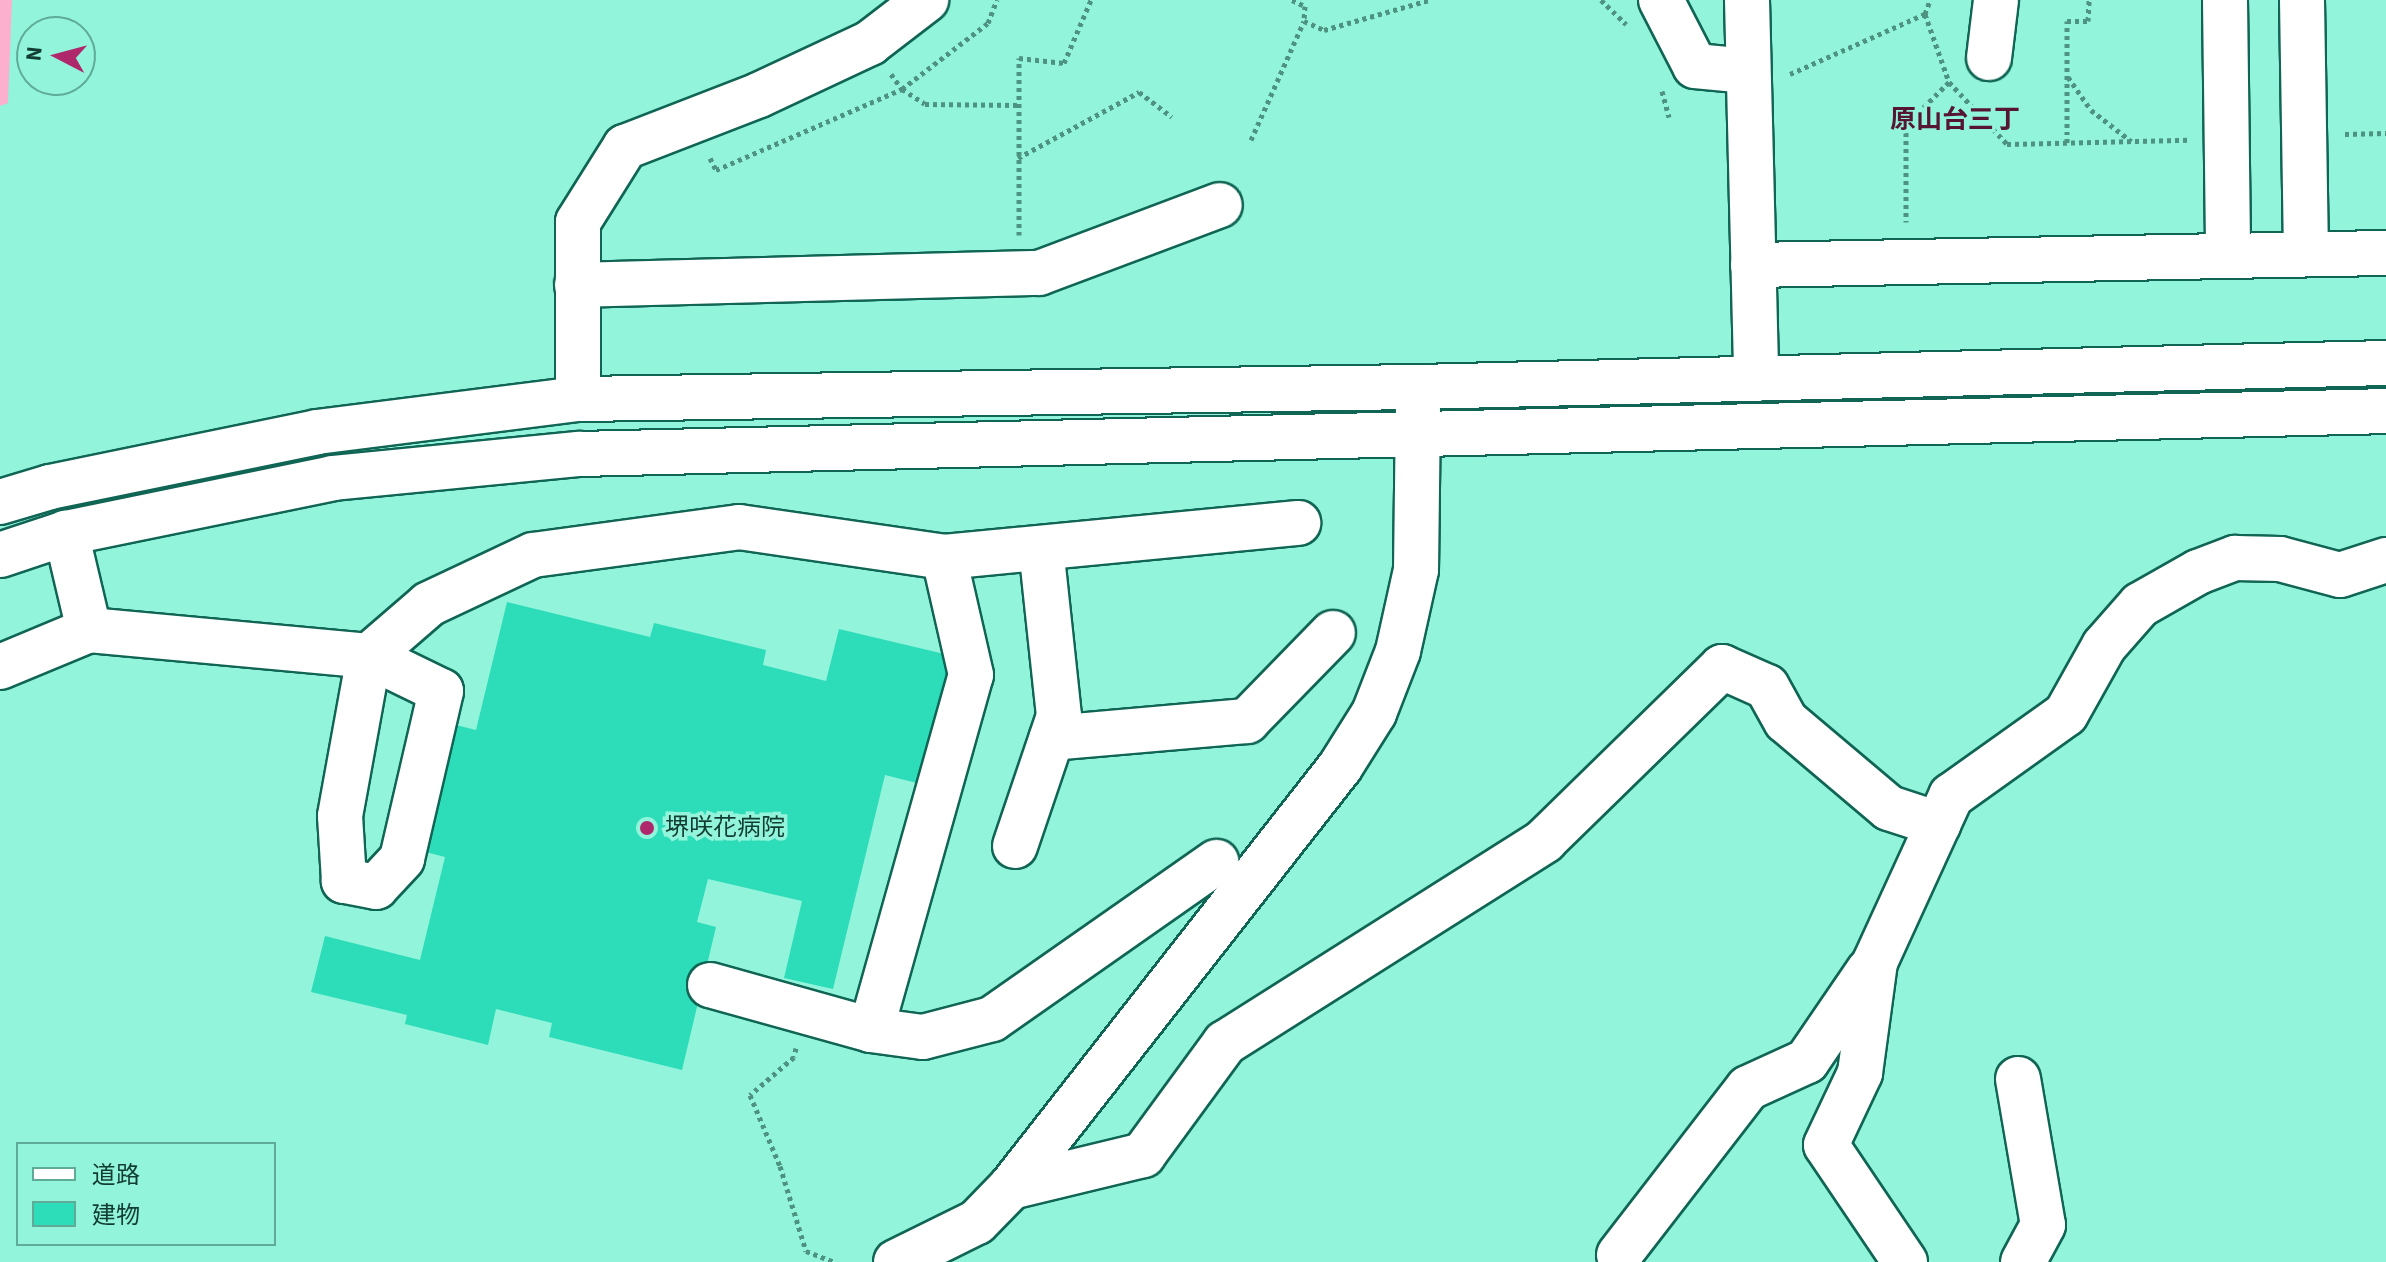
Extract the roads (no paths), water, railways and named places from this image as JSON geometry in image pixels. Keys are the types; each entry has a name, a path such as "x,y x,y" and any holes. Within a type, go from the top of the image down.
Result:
{"street":[{"path":"578,399 578,222 625,147 759,95 870,43 926,0"},
{"path":"1661,0 1695,66 1748,82"},
{"path":"1747,0 1756,379"},
{"path":"1989,58 1996,0"},
{"path":"2225,0 2228,256"},
{"path":"2302,0 2306,254"},
{"path":"577,285 1039,273 1220,205"},
{"path":"1753,265 2386,253"},
{"path":"0,502 50,487 317,432 578,399 1418,387 2386,363"},
{"path":"896,1262 977,1222 1011,1187 1340,767 1374,713 1398,651 1416,570 1420,435 1418,387"},
{"path":"0,555 66,533 333,478 579,454 2386,411"},
{"path":"0,667 89,630 369,656 429,604 533,555 739,527 944,557 1298,523"},
{"path":"66,533 89,630"},
{"path":"1015,846 1059,716 1041,548"},
{"path":"871,1030 971,675 944,557"},
{"path":"1619,1255 1748,1088 1807,1061 1875,962 1951,796 2066,714 2104,646 2140,605 2235,558 2280,559 2340,575 2386,560"},
{"path":"1052,738 1247,721 1333,633"},
{"path":"1011,1187 1143,1155 1225,1043 1544,841 1722,667 1767,687 1786,721 1889,808 1938,824"},
{"path":"710,985 871,1030 923,1037 992,1019 1216,862"},
{"path":"1875,962 1860,1073 1826,1145 1905,1262"},
{"path":"2018,1079 2043,1225 2023,1262"}],"place":[{"name":"堺咲花病院","path":"647,828"}],"district":[{"name":"原山台三丁","path":"1955,120"}]}
